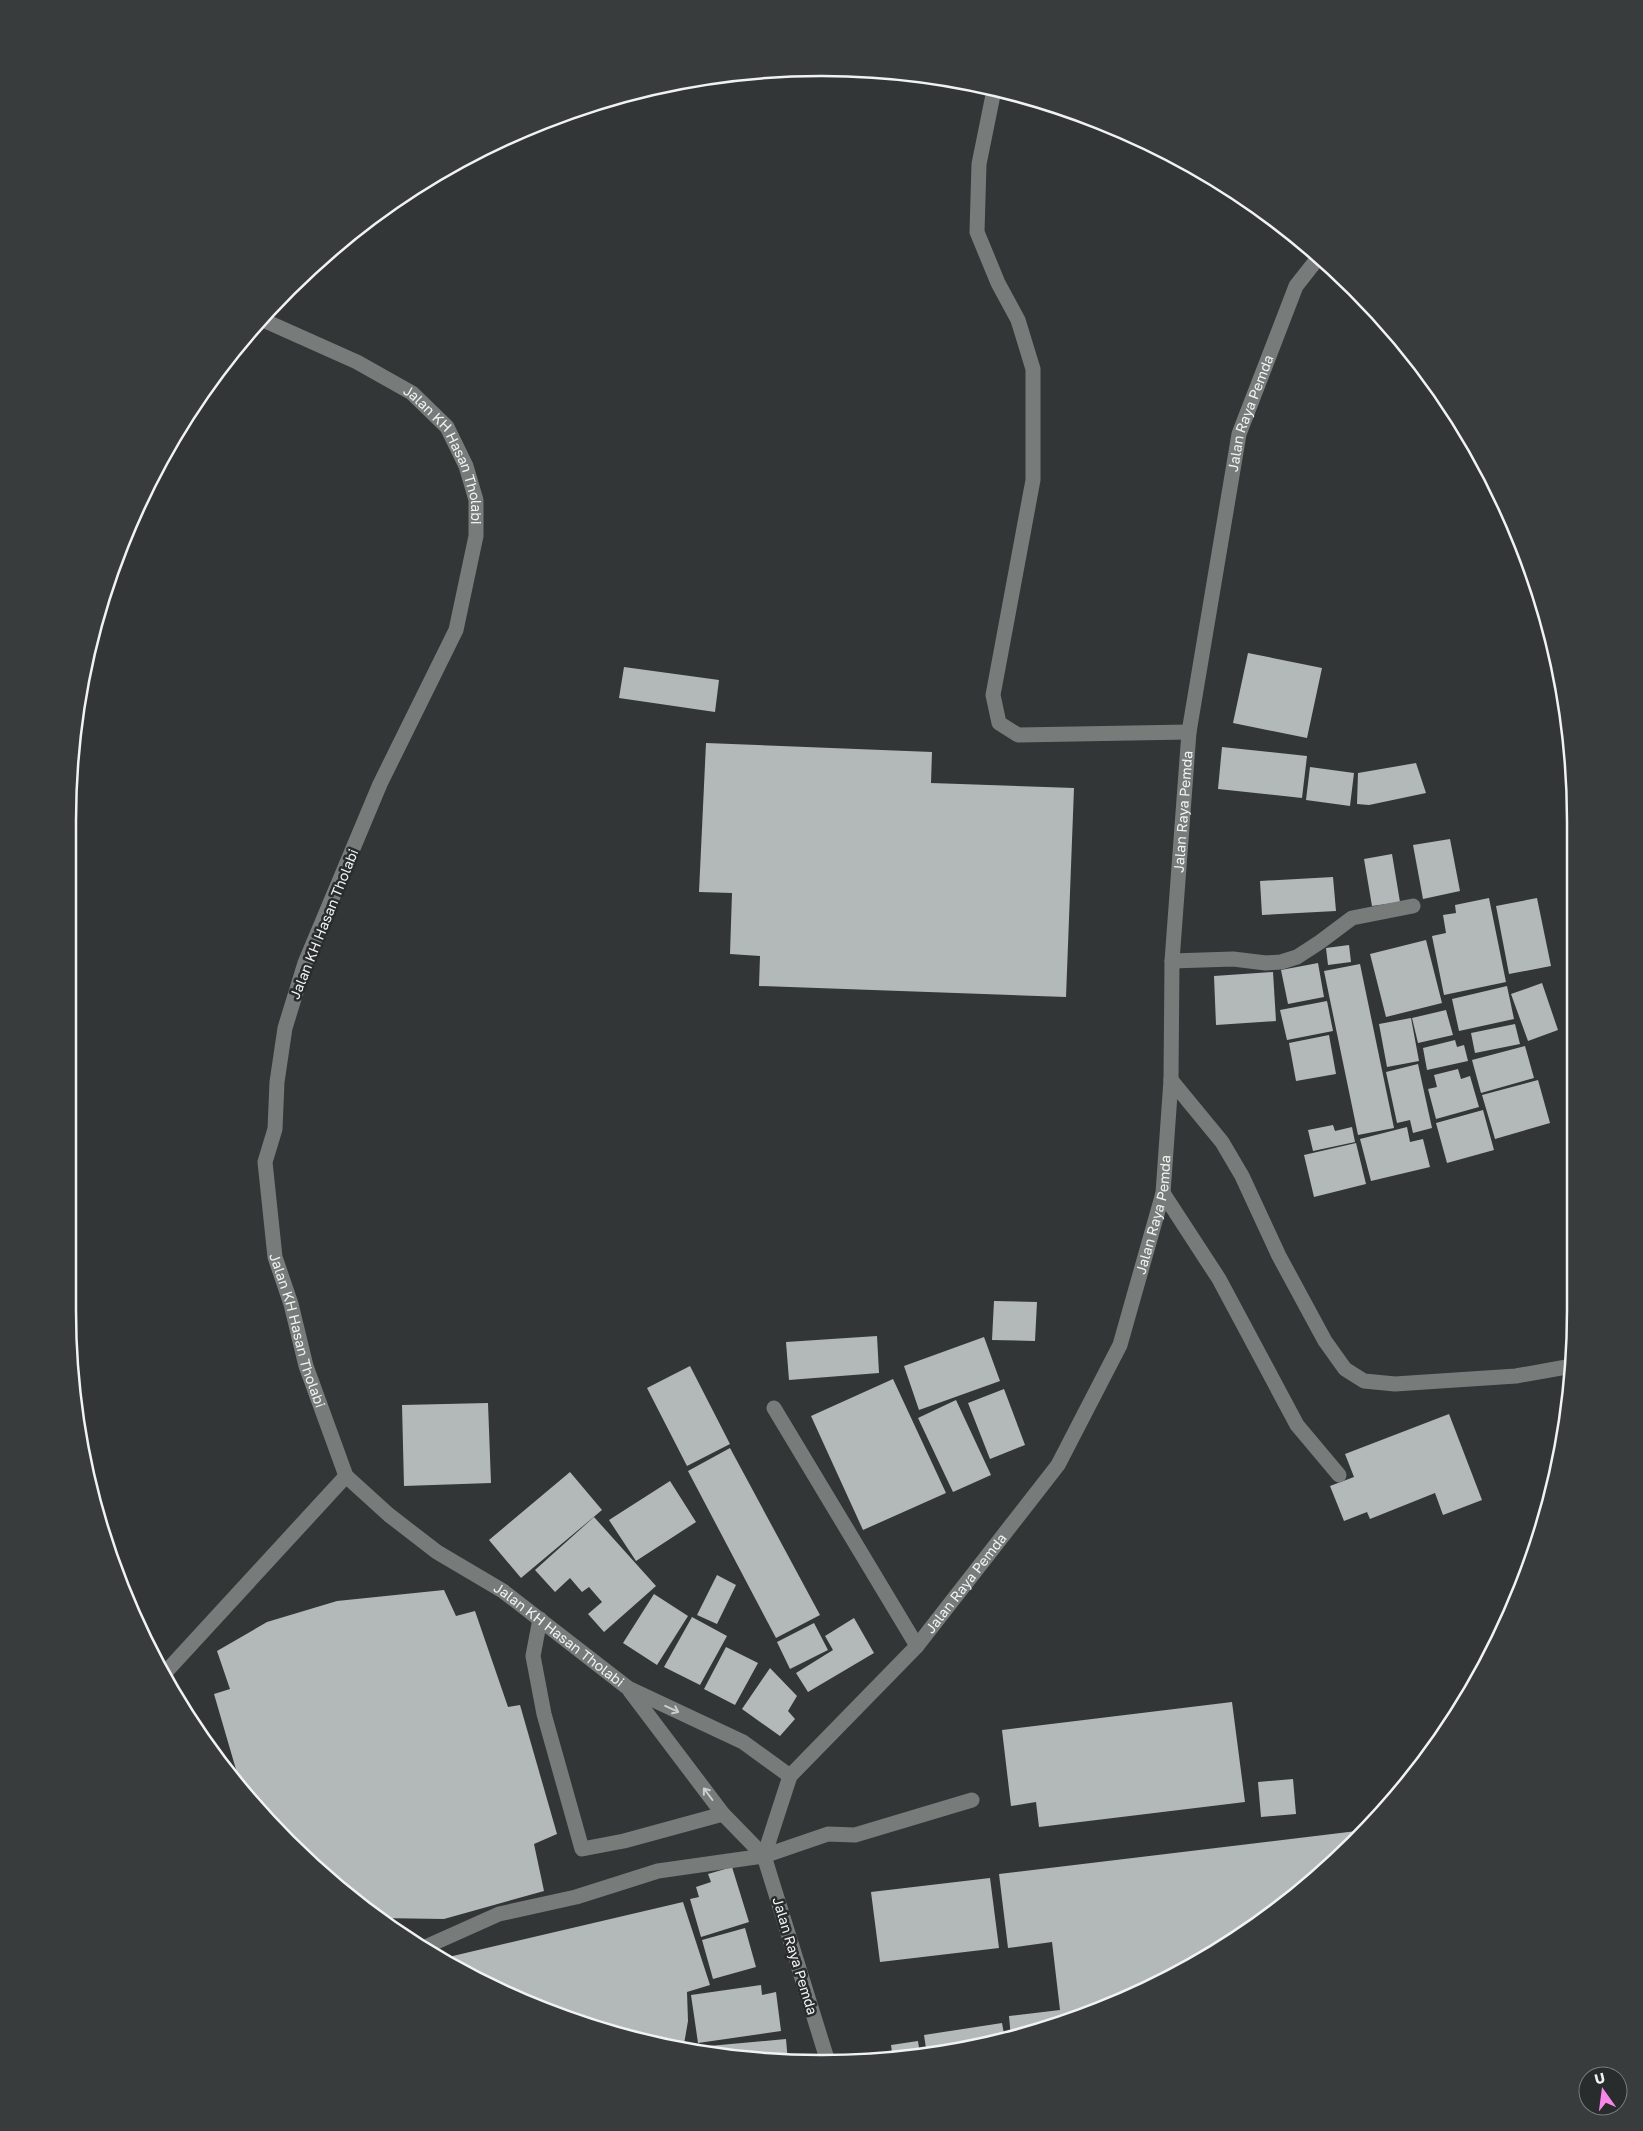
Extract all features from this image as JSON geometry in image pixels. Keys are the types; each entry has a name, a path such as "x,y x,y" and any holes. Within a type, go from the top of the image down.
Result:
{"street":[{"path":"993,97 979,164 977,232 998,283 1018,320 1033,369 1033,480 994,695 999,723 1018,736 1189,732"},
{"name":"Jalan Raya Pemda","path":"826,2055 764,1856 790,1776 917,1646 1058,1465 1120,1345 1163,1193 1171,1080 1172,961 1189,732 1240,434 1296,286 1314,262"},
{"name":"Jalan KH Hasan Tholabi","path":"268,322 357,362 412,393 447,427 466,466 476,500 476,536 456,630 380,784 305,963 284,1028 277,1082 275,1129 265,1162 275,1258 291,1304 306,1366 346,1476 388,1515 437,1552 503,1590 628,1688 743,1742 790,1776"},
{"path":"1172,961 1233,959 1281,962 1297,957 1352,918 1413,906"},
{"path":"1171,1080 1222,1142 1242,1176 1279,1256 1325,1341 1345,1369 1364,1381 1395,1384 1516,1376 1564,1367"},
{"path":"1163,1193 1219,1279 1297,1425 1339,1475"},
{"path":"774,1408 917,1646"},
{"path":"169,1669 346,1476"},
{"path":"540,1619 533,1656 534,1663 544,1714 582,1849 624,1841 724,1814"},
{"name":"Jalan KH Hasan Tholabi","path":"628,1688 724,1814 764,1856"},
{"path":"432,1944 499,1914 576,1897 658,1871 764,1856 828,1834 855,1835 972,1800"}],"building":[{"path":"1248,653 1322,668 1307,738 1233,723"},
{"path":"624,667 719,680 715,712 619,698"},
{"path":"706,743 932,752 931,783 1074,788 1066,997 759,986 760,956 730,954 732,893 699,892"},
{"path":"1222,747 1307,756 1302,798 1218,789"},
{"path":"1416,763 1426,793 1369,805 1357,804 1358,773"},
{"path":"1310,767 1354,773 1350,806 1306,800"},
{"path":"1450,839 1460,891 1423,899 1413,845"},
{"path":"1392,854 1400,902 1372,906 1364,859"},
{"path":"1333,877 1336,911 1262,915 1260,881"},
{"path":"1489,898 1506,982 1444,995 1432,936 1446,933 1443,915 1456,913 1455,905"},
{"path":"1537,898 1551,966 1509,974 1496,906"},
{"path":"1426,940 1442,1003 1386,1017 1370,954"},
{"path":"1349,945 1351,962 1328,965 1326,948"},
{"path":"1318,963 1324,997 1288,1004 1281,970"},
{"path":"1360,964 1394,1128 1358,1135 1324,971"},
{"path":"1273,972 1276,1021 1216,1025 1214,976"},
{"path":"1542,983 1558,1030 1528,1041 1511,994"},
{"path":"1507,986 1514,1019 1459,1031 1452,999"},
{"path":"1327,1001 1333,1031 1287,1040 1280,1010"},
{"path":"1446,1010 1453,1035 1418,1043 1412,1018"},
{"path":"1411,1018 1419,1061 1387,1067 1379,1024"},
{"path":"1515,1024 1520,1044 1475,1053 1471,1033"},
{"path":"1329,1035 1336,1074 1296,1081 1289,1043"},
{"path":"1455,1040 1457,1047 1464,1045 1468,1061 1427,1070 1423,1048"},
{"path":"1525,1046 1534,1078 1481,1093 1472,1060"},
{"path":"1418,1064 1432,1128 1413,1133 1410,1120 1397,1123 1386,1072"},
{"path":"1458,1069 1461,1079 1470,1076 1479,1107 1436,1119 1428,1089 1437,1087 1434,1075"},
{"path":"1538,1080 1550,1123 1495,1139 1482,1095"},
{"path":"1483,1110 1494,1150 1447,1163 1436,1123"},
{"path":"1333,1125 1335,1131 1352,1127 1355,1142 1313,1151 1308,1130"},
{"path":"1407,1127 1410,1142 1423,1139 1430,1167 1371,1181 1360,1139"},
{"path":"1356,1143 1366,1184 1314,1197 1304,1155"},
{"path":"994,1301 1037,1302 1035,1341 992,1340"},
{"path":"877,1336 879,1373 789,1380 786,1342"},
{"path":"984,1337 1000,1381 919,1410 904,1366"},
{"path":"690,1366 730,1444 687,1466 647,1388"},
{"path":"893,1379 946,1493 863,1530 811,1416"},
{"path":"1004,1389 1025,1445 990,1459 968,1403"},
{"path":"956,1400 991,1475 953,1492 918,1418"},
{"path":"488,1403 491,1483 404,1486 402,1405"},
{"path":"1449,1414 1482,1500 1443,1515 1435,1493 1370,1519 1367,1512 1344,1521 1330,1486 1354,1477 1345,1454"},
{"path":"730,1448 820,1615 776,1638 688,1471"},
{"path":"570,1472 602,1510 521,1578 489,1540"},
{"path":"670,1481 696,1522 636,1561 609,1520"},
{"path":"594,1517 656,1586 604,1632 588,1614 602,1602 589,1587 582,1592 570,1578 555,1592 535,1570"},
{"path":"717,1575 736,1585 717,1624 697,1615"},
{"path":"444,1590 456,1616 475,1611 508,1707 520,1705 557,1834 534,1844 544,1891 444,1919 392,1918 330,1870 261,1801 236,1771 214,1694 230,1689 217,1651 267,1622 337,1601"},
{"path":"654,1594 688,1616 657,1665 623,1643"},
{"path":"692,1617 727,1636 700,1685 664,1667"},
{"path":"854,1618 874,1653 808,1692 796,1673 833,1650 825,1636"},
{"path":"814,1623 828,1650 790,1669 777,1642"},
{"path":"726,1647 758,1663 735,1705 704,1689"},
{"path":"770,1668 797,1696 788,1711 795,1719 780,1736 742,1709"},
{"path":"1232,1702 1245,1802 1039,1827 1036,1802 1011,1806 1002,1730"},
{"path":"1293,1779 1296,1814 1261,1817 1258,1782"},
{"path":"1352,1832 1313,1870 1275,1901 1236,1929 1194,1955 1151,1978 1107,1998 1061,2015 1010,2030 1009,2016 1060,2010 1052,1942 1008,1948 999,1874"},
{"path":"732,1867 749,1922 701,1937 690,1899 699,1897 696,1887 711,1882 708,1874"},
{"path":"990,1878 999,1948 880,1962 871,1892"},
{"path":"683,1902 710,1985 687,1992 688,2021 684,2041 629,2029 582,2015 536,1998 492,1978 451,1956"},
{"path":"745,1928 756,1967 713,1979 702,1940"},
{"path":"761,1985 762,1995 776,1992 781,2031 698,2043 691,1995"},
{"path":"1002,2023 1004,2031 926,2047 924,2035"},
{"path":"786,2039 787,2054 773,2053 711,2046"},
{"path":"918,2041 919,2048 892,2051 891,2045"}]}
